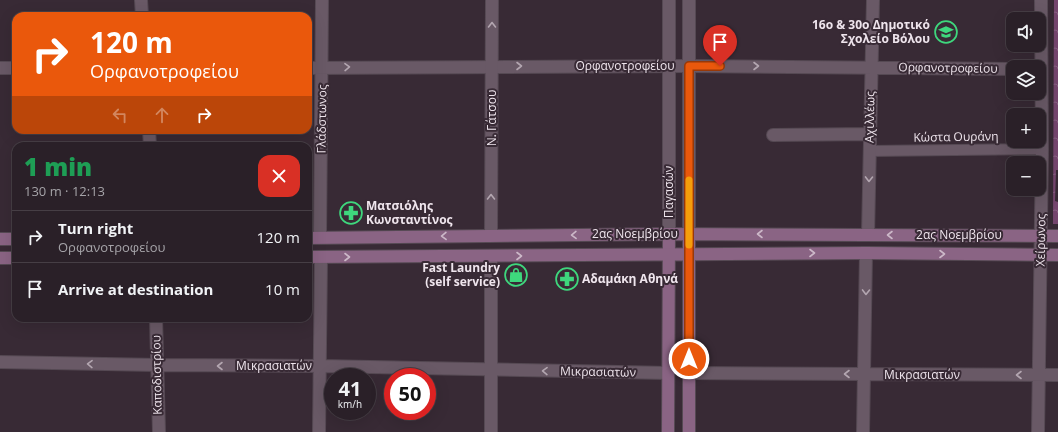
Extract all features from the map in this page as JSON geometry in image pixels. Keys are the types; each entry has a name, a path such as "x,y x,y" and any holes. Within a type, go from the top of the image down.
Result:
{"main road":[{"name":"2ας Νοεμβρίου","path":"312,238 669,234 1058,236"},
{"name":"Παγασών","path":"668,432 669,234"},
{"name":"Παγασών","path":"689,432 690,234"},
{"path":"0,239 12,239"},
{"name":"2ας Νοεμβρίου","path":"312,257 866,253 1058,255"},
{"path":"0,258 12,258"}],"street":[{"path":"141,0 142,12"},
{"name":"Γλάδστωνος","path":"320,237 322,0"},
{"name":"Ν. Γάτσου","path":"491,236 492,0"},
{"name":"Παγασών","path":"669,0 669,234"},
{"name":"Παγασών","path":"689,0 690,234"},
{"name":"Αχιλλέως","path":"868,235 873,0"},
{"name":"Χείρωνος","path":"1040,60 1041,0"},
{"name":"Ορφανοτροφείου","path":"312,68 689,66 1006,69"},
{"path":"0,68 12,68"},
{"name":"Χείρωνος","path":"1038,432 1042,149 1041,100"},
{"path":"773,135 870,134"},
{"name":"Κώστα Ουράνη","path":"870,151 1042,149"},
{"path":"864,432 866,253"},
{"path":"491,256 491,432"},
{"path":"319,432 320,257"},
{"name":"Καποδιστρίου","path":"156,322 159,432"},
{"name":"Μικρασιατών","path":"0,362 157,366 320,366 668,373"},
{"name":"Μικρασιατών","path":"689,373 1058,375"}],"green space":[{"path":"1054,0 1058,0 1058,170 1056,170 1055,201 1058,202 1058,224 1053,224"}],"slow traffic":[{"path":"689,180 689,245"}],"place":[{"name":"16ο & 30ο Δημοτικό Σχολείο Βόλου","path":"946,32"},
{"name":"Ματσιόλης Κωνσταντίνος","path":"351,213"},
{"name":"Fast Laundry (self service)","path":"516,275"},
{"name":"Αδαμάκη Αθηνά","path":"567,279"}],"route":[{"path":"689,359 689,66 720,66"}]}
